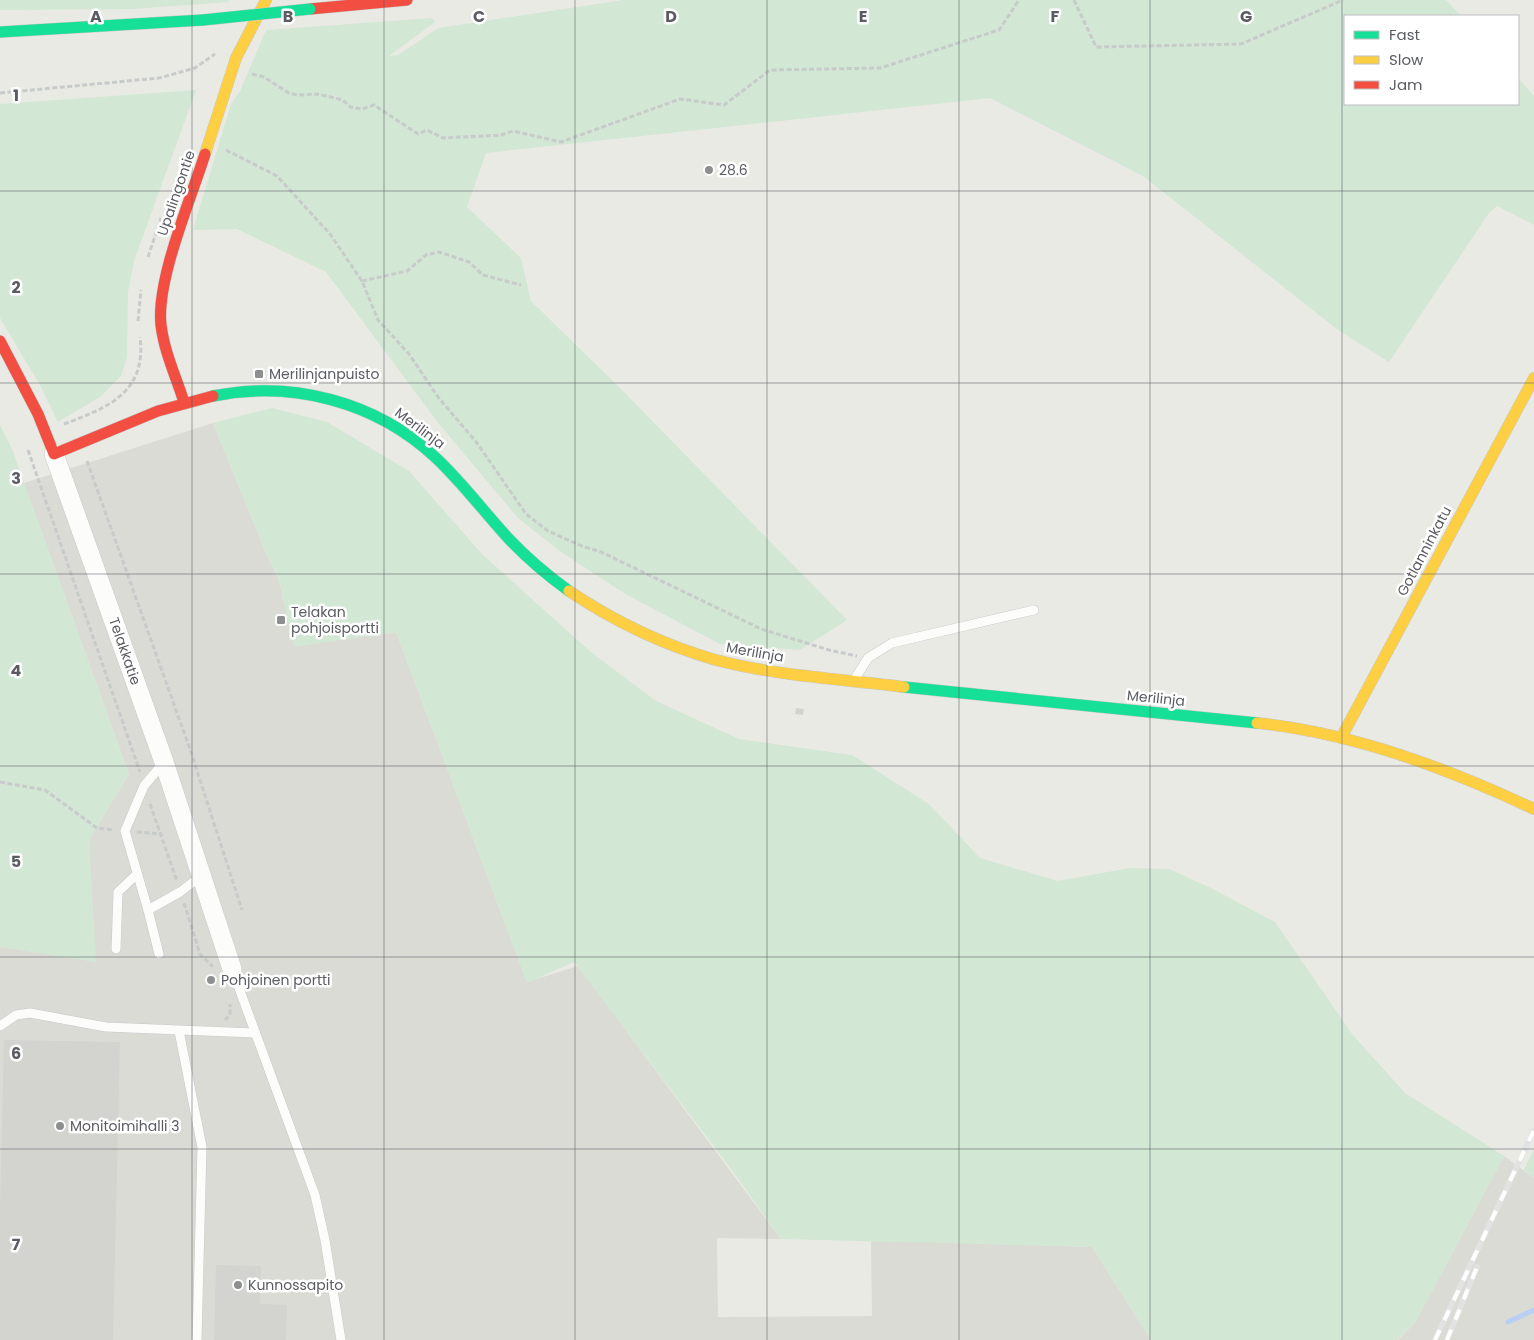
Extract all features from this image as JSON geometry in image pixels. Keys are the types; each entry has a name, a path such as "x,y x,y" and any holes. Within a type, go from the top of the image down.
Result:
{"street":[{"name":"Upalingontie","path":"184,402 164,342 161,305 164,282 236,58 266,0"},
{"path":"0,32 203,20 407,0"},
{"path":"0,22 83,28"},
{"name":"Telakkatie","path":"0,340 38,414 54,454 164,762 201,876 226,972"},
{"name":"Gotlanninkatu","path":"1341,738 1534,378"},
{"name":"Merilinja","path":"54,454 184,402 245,390 282,390 325,398 374,414 399,429 435,456 535,564 598,608 659,640 749,668 853,682 1265,724 1341,738 1409,757 1464,776 1534,809"}],"lane":[{"path":"853,682 868,658 892,643 1034,610"},
{"path":"159,954 125,831 144,786 164,762"},
{"path":"116,949 118,892 137,874"},
{"path":"148,910 180,892 201,876"},
{"path":"226,972 254,1033 315,1196 325,1240 341,1340"},
{"path":"0,1026 16,1015 30,1013 106,1027 254,1033"},
{"path":"179,1031 202,1147 197,1340"}],"path":[{"path":"236,58 254,76 264,77 288,93 296,95 318,94 343,100 350,107 362,109 374,105 418,134 427,130 443,138 501,135 513,131 561,142 680,99 724,105 770,70 880,68 999,30 1019,0"},
{"path":"1074,0 1096,47 1241,44 1343,0"},
{"path":"0,93 159,78 195,68 220,50"},
{"path":"209,145 229,151 277,176 330,234 362,281 378,320 408,354 438,397 477,443 526,514 548,531 598,551 761,629 829,650 868,658"},
{"path":"362,281 407,271 426,255 439,252 469,262 483,275 521,285"},
{"path":"72,421 190,752 242,910"},
{"path":"37,479 144,786 200,954 226,972"},
{"path":"0,782 46,790 97,828 160,834"},
{"path":"222,1021 226,1020 230,1015 231,1009 228,1000"}],"shaded area":[{"path":"213,423 266,553 279,580 294,646 396,632 527,982 578,966 781,1239 717,1238 718,1317 872,1316 871,1240 1092,1247 1151,1340 0,1340 0,947 95,961 89,840 129,774 24,483"},
{"path":"1504,1156 1534,1178 1534,1340 1398,1340 1416,1321"}],"green space":[{"path":"0,0 227,0 230,2 132,9 0,10"},
{"path":"623,0 1446,0 1460,15 1344,15 1344,105 1519,105 1519,79 1534,96 1534,225 1497,206 1489,213 1389,362 1338,330 1143,176 990,98 486,153 467,207 521,258 531,301 621,389 847,620 800,650 720,644 627,595 561,552 518,518 439,424 326,272 237,229 193,230 231,104 240,91 266,30 432,18 435,22 389,56 398,55 438,28"},
{"path":"196,90 134,261 128,292 127,357 121,376 100,397 58,422 40,385 0,318 0,104"},
{"path":"272,408 327,422 409,471 482,554 592,653 656,701 739,739 852,755 929,804 980,858 1058,881 1130,868 1169,869 1213,889 1275,922 1352,1034 1405,1093 1504,1156 1416,1321 1397,1340 1151,1340 1092,1247 781,1239 734,1173 574,962 527,983 396,632 294,647 279,580 266,553 213,423"},
{"path":"0,425 12,449 129,774 89,840 96,962 0,947"},
{"path":"1534,1149 1534,1178 1524,1170"}],"building":[{"path":"796,708 804,709 803,715 795,714"},
{"name":"Pohjoinen portti","path":"212,974 217,983 208,987 205,977"},
{"name":"Monitoimihalli 3","path":"4,1040 120,1042 113,1340 0,1340 0,1210"},
{"name":"Kunnossapito","path":"216,1265 261,1266 260,1304 287,1305 286,1340 214,1340"}],"waterway":[{"path":"1508,1322 1534,1310"}],"railway":[{"path":"1435,1340 1534,1130"},
{"path":"1447,1340 1477,1267"}],"traffic: fast":[{"path":"203,20 310,9"},
{"path":"0,32 203,20"},
{"path":"213,396 273,391 303,394 332,400 360,409 387,422 412,438 435,457 516,546 569,591"},
{"path":"904,687 1257,723"}],"traffic: slow":[{"path":"205,154 236,58 266,0"},
{"path":"1341,738 1534,378"},
{"path":"569,591 640,631 677,647 716,660 762,670 904,687"},
{"path":"1257,723 1329,735 1399,754 1468,780 1534,809"}],"traffic: jam":[{"path":"310,9 407,0"},
{"path":"184,402 165,344 161,325 161,307 169,263 205,154"},
{"path":"0,341 38,414 54,454 158,411 213,396"}],"place":[{"name":"28.6","path":"709,170"},
{"name":"Merilinjanpuisto","path":"259,374"},
{"name":"Telakan pohjoisportti","path":"281,620"},
{"name":"Pohjoinen portti","path":"211,980"},
{"name":"Monitoimihalli 3","path":"60,1126"},
{"name":"Kunnossapito","path":"238,1285"}]}
